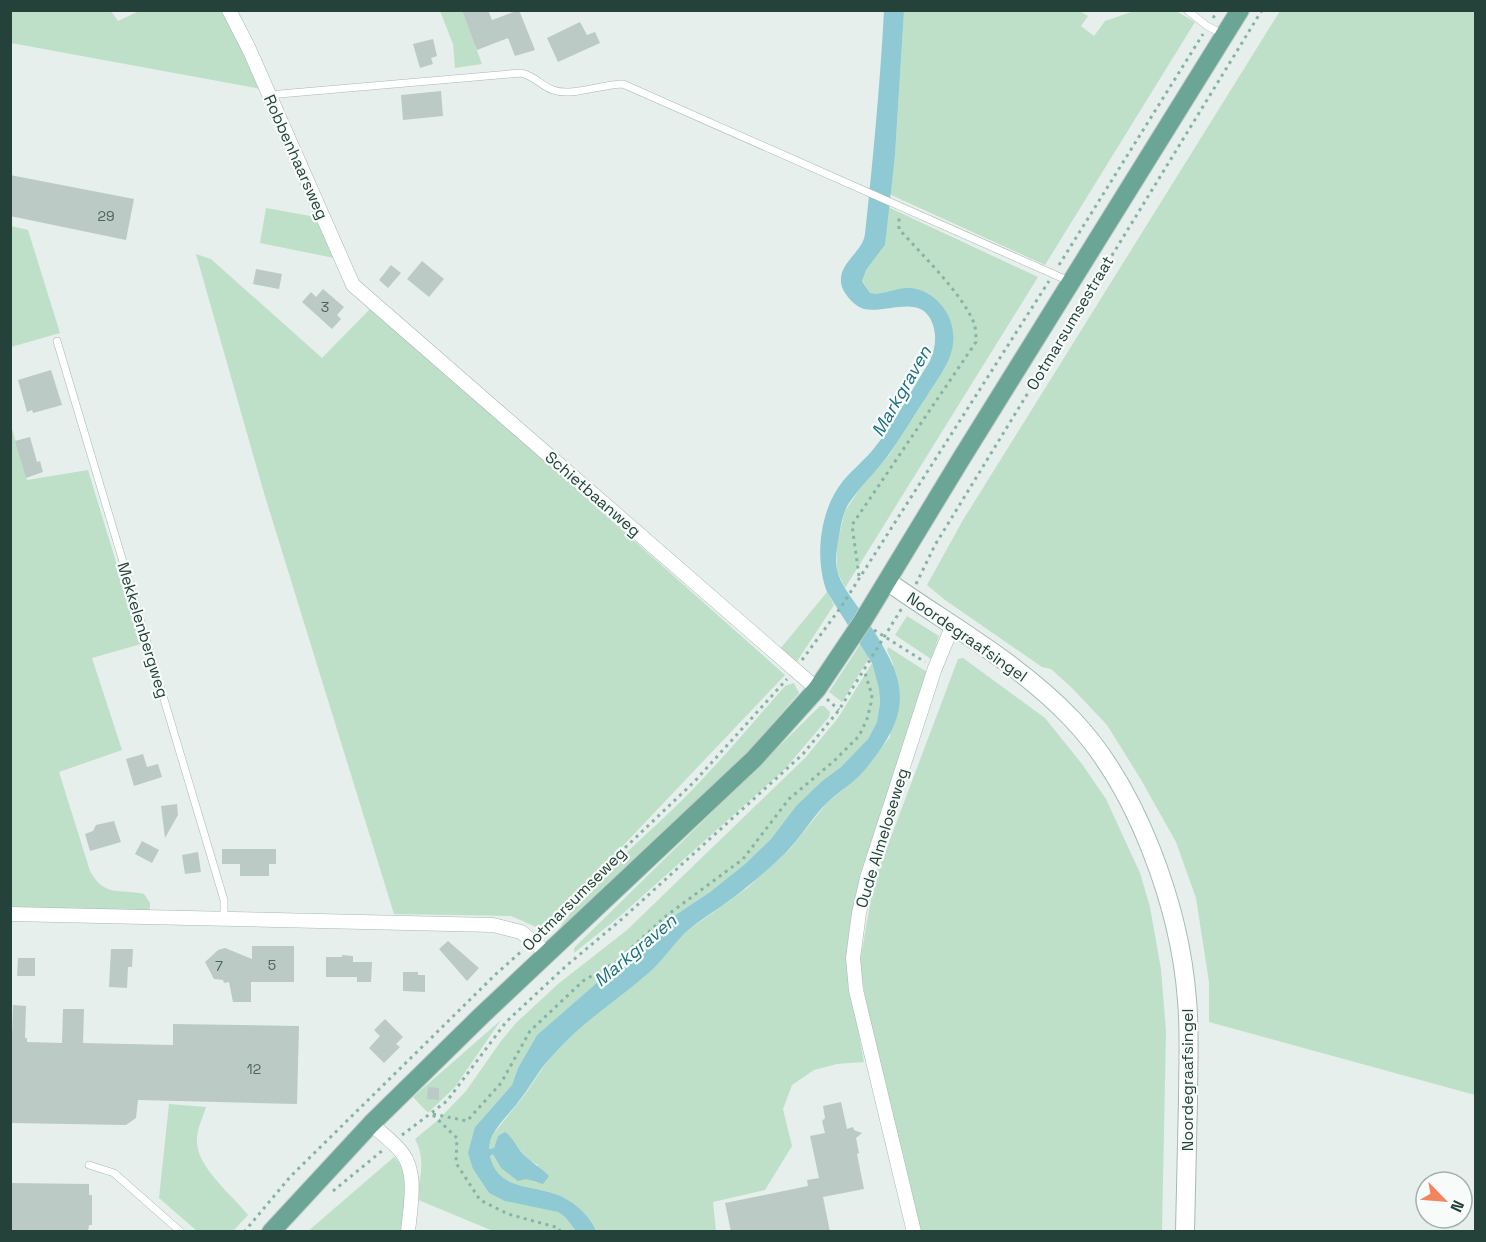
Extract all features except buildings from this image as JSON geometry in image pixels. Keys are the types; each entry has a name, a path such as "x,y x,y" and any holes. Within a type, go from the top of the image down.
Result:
{"main road":[{"name":"Ootmarsumsestraat","path":"853,635 1240,10"},
{"name":"Noordegraafsingel","path":"887,581 1026,678 1072,720 1113,771 1145,833 1175,924 1187,998 1189,1037 1185,1232"},
{"name":"Ootmarsumseweg","path":"271,1232 370,1124 754,759 817,689 853,635"}],"street":[{"name":"Robbenhaarsweg","path":"229,10 249,49 353,285 368,300"},
{"name":"Schietbaanweg","path":"368,300 817,689"},
{"name":"Oude Almeloseweg","path":"914,1232 856,990 853,958 859,913 867,878 935,668 953,625"},
{"path":"10,914 493,925 521,932 548,954"},
{"path":"370,1124 403,1153 411,1174 408,1232"}],"lane":[{"path":"1187,10 1207,26 1225,34"},
{"name":"Ootmarsumsestraat","path":"268,95 521,73 533,76 552,90 566,93 610,84 623,84 1071,281"},
{"name":"Mekkelenbergweg","path":"57,341 224,900 224,919"},
{"path":"89,1165 114,1173 181,1232"}],"path":[{"name":"Ootmarsumsestraat","path":"884,638 924,571 935,545 1262,10"},
{"path":"860,578 1189,58"},
{"path":"860,578 852,525 976,342 975,325 953,290 899,229 896,204"},
{"name":"Ootmarsumseweg","path":"244,1232 290,1177 497,973 550,927 587,884 695,781 795,670 860,578"},
{"path":"330,1194 391,1143 447,1101 506,1022 803,754 840,710 884,638 935,668"},
{"path":"432,1114 467,1121 501,1083 530,1031 583,981 616,962 666,916 743,859 789,799 834,761 859,736 867,719 872,695 864,670"},
{"path":"432,1114 457,1138 456,1163 480,1200 508,1214 559,1228 560,1232"}],"green space":[{"path":"10,11 111,11 118,21 139,11 225,11 261,89 11,43"},
{"path":"440,11 470,11 476,48 482,64 455,68 453,44"},
{"path":"904,11 1080,11 1088,16 1081,26 1094,36 1105,21 1134,11 1176,11 1195,22 1045,265 889,194 895,155"},
{"path":"1280,11 1475,11 1475,1095 1209,1022 1209,982 1196,898 1176,842 1107,725 1051,669 1042,667 927,585 963,520"},
{"path":"888,207 1038,277 845,588 837,571 837,544 845,511 861,487 889,455 945,368 947,313 883,293 870,293 862,280 866,270 885,245"},
{"path":"266,208 316,217 334,258 260,243"},
{"path":"11,226 28,230 60,333 11,347"},
{"path":"196,254 211,259 322,358 370,309 412,343 785,675 543,930 511,916 394,914 264,493"},
{"path":"10,422 27,480 88,470 141,644 92,658 122,750 59,772 90,871 107,889 144,894 150,903 150,911 11,908"},
{"path":"827,592 834,605 796,663 780,649"},
{"path":"907,616 939,636 931,659 895,635"},
{"path":"861,643 869,658 842,702 829,692"},
{"path":"888,647 927,672 861,877 850,926 850,986 864,1062 837,1064 814,1070 792,1085 783,1109 792,1146 765,1190 713,1202 716,1231 596,1231 578,1210 559,1196 507,1181 494,1167 490,1156 493,1153 501,1168 537,1183 538,1165 529,1160 516,1146 498,1136 494,1148 489,1149 489,1144 494,1133 523,1097 551,1056 568,1038 619,994 644,977 672,945 691,928 746,889 791,848 826,804 861,774 890,737 893,664 887,650"},
{"path":"963,658 1045,718 1082,764 1106,799 1140,873 1150,907 1161,969 1166,1031 1162,1231 917,1232 865,999 860,961 874,882 958,659"},
{"path":"872,663 880,703 877,722 868,739 841,767 822,781 796,806 771,839 745,864 710,892 668,920 646,950 633,962 600,980 537,1035 518,1068 512,1085 475,1127 473,1169 489,1193 558,1212 576,1231 493,1231 416,1199 421,1161 415,1139 438,1120 466,1091 516,1023 558,984 627,930 805,758 838,718"},
{"path":"794,683 799,693 749,751 696,805 557,932 571,912 604,875 693,789 785,686"},
{"path":"820,706 824,706 830,712 829,717 785,769 619,917 574,953 574,948"},
{"path":"501,1020 455,1087 429,1112 426,1111 413,1097"},
{"path":"169,1104 206,1107 197,1135 198,1149 208,1170 248,1215 233,1231 197,1231 159,1198"},
{"path":"394,1157 400,1164 406,1182 407,1202 404,1231 307,1232"}],"water":[{"path":"884,11 904,11 895,155 885,245 866,270 862,281 870,293 913,288 929,295 944,308 952,326 953,336 950,356 940,376 894,447 847,507 842,519 838,544 836,562 841,580 875,633 896,673 900,692 899,710 892,729 880,750 862,773 822,808 796,842 770,867 692,927 651,970 575,1033 548,1060 492,1136 489,1149 494,1148 498,1136 505,1132 523,1154 549,1176 543,1184 526,1179 518,1181 501,1168 493,1154 490,1156 500,1175 515,1184 555,1194 568,1200 584,1213 596,1231 576,1231 558,1212 505,1201 489,1193 473,1169 468,1153 475,1127 512,1085 518,1068 537,1035 600,980 633,962 646,950 668,920 710,892 745,864 771,839 796,806 822,781 841,767 868,739 877,722 880,703 879,689 872,663 827,592 823,579 820,549 824,519 835,492 890,427 930,361 935,343 933,325 928,315 921,309 903,306 864,309 857,306 845,294 842,287 842,272 860,247 865,234"}],"water label":[{"name":"Markgraven","path":"901,391"},
{"name":"Markgraven","path":"635,950"}]}
